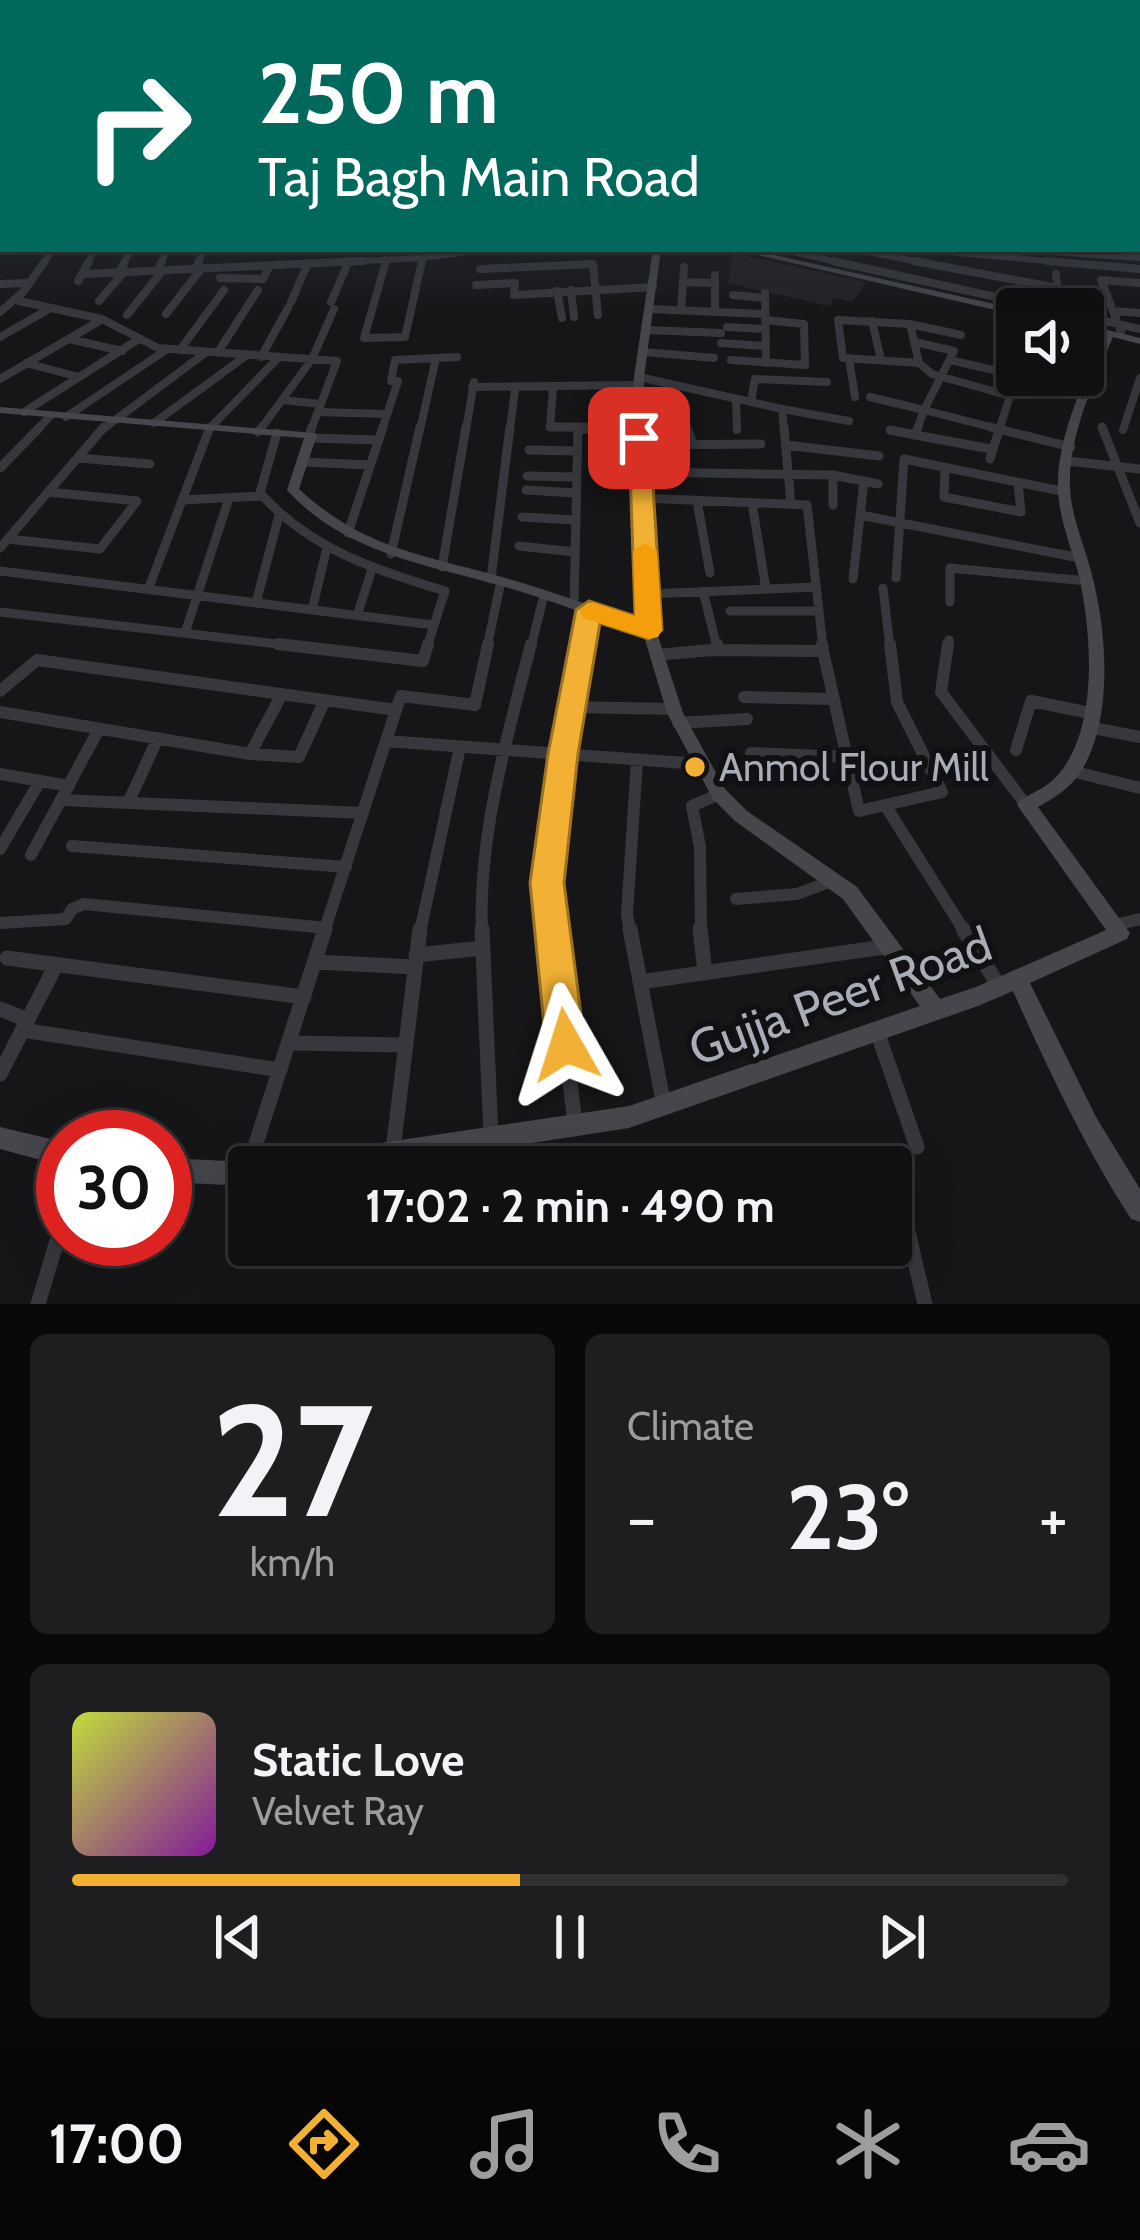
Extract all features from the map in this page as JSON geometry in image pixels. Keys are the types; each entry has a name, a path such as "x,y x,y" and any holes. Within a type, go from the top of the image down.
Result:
{"street":[{"path":"19,302 26,284 52,252"},
{"path":"94,252 81,277 467,252"},
{"path":"99,301 122,272 130,252"},
{"path":"127,315 160,270 167,252"},
{"path":"166,314 199,268 203,252"},
{"path":"231,267 236,252"},
{"path":"657,252 639,381 639,436 649,630 676,716 719,794 741,816 836,880 891,946 935,1010"},
{"path":"750,252 996,303"},
{"path":"868,252 1058,288 1056,274"},
{"path":"937,252 994,253 1140,269"},
{"path":"1058,252 1140,258"},
{"path":"985,273 994,253"},
{"path":"799,254 846,272 931,286"},
{"path":"799,254 996,301"},
{"path":"931,286 960,255"},
{"path":"386,260 364,338 405,337 423,258"},
{"path":"258,432 312,359 349,261"},
{"path":"261,356 308,263"},
{"path":"479,269 592,264 598,315"},
{"path":"218,352 270,265"},
{"path":"574,317 575,265"},
{"path":"547,267 562,318"},
{"path":"681,310 684,267"},
{"path":"220,278 261,284"},
{"path":"683,282 715,279 715,311"},
{"path":"1026,805 1060,785 1083,754 1098,668 1087,581 1063,476 1117,330 1115,311 1101,280 1140,283"},
{"path":"476,285 514,283 514,295 653,287"},
{"path":"0,284 26,284"},
{"path":"180,350 224,290"},
{"path":"733,295 765,295 766,363"},
{"path":"0,312 19,302 102,319 166,350 337,361 293,490 348,533 391,554 496,580 649,630"},
{"path":"0,337 51,308"},
{"path":"650,309 715,311 808,324 806,365 731,360"},
{"path":"1115,311 1140,313"},
{"path":"0,379 102,319"},
{"path":"890,430 990,454 1010,396 940,377 919,363 843,358 838,320 910,324 961,335"},
{"path":"723,334 765,321"},
{"path":"872,322 881,360"},
{"path":"910,324 919,363"},
{"path":"1104,327 1140,335"},
{"path":"647,330 723,334 766,346"},
{"path":"69,339 122,351"},
{"path":"24,412 140,339"},
{"path":"915,342 954,351 915,435"},
{"path":"0,468 58,416 166,350"},
{"path":"4,543 109,421 207,352"},
{"path":"644,352 714,358"},
{"path":"154,423 247,356"},
{"path":"148,590 209,428 279,358"},
{"path":"391,554 436,358"},
{"path":"348,533 398,381 391,381 395,360 457,358"},
{"path":"849,358 855,397"},
{"path":"950,360 996,371"},
{"path":"26,363 80,377"},
{"path":"751,402 755,379 827,382"},
{"path":"442,567 473,385 515,389 639,381 849,422"},
{"path":"1123,430 1140,381"},
{"path":"674,385 693,444"},
{"path":"553,388 550,427 693,444 761,444"},
{"path":"256,1146 400,696 475,705 496,580 515,389"},
{"path":"870,397 999,428 1069,454 1140,469"},
{"path":"736,399 737,430"},
{"path":"281,400 387,414"},
{"path":"782,409 791,504"},
{"path":"0,410 379,440"},
{"path":"575,1125 547,883 582,608 575,552 578,427"},
{"path":"1102,427 1140,523"},
{"path":"262,496 277,433"},
{"path":"785,445 878,456"},
{"path":"896,578 903,445"},
{"path":"529,450 577,451"},
{"path":"78,458 150,464"},
{"path":"904,459 1066,492"},
{"path":"303,462 370,465"},
{"path":"945,468 944,496 1021,512 1018,482"},
{"path":"641,472 833,475 878,484"},
{"path":"833,475 833,505"},
{"path":"527,476 577,477"},
{"path":"854,579 864,481"},
{"path":"526,490 577,493"},
{"path":"4,543 100,549 136,501 49,492"},
{"path":"182,500 262,496"},
{"path":"0,612 423,661 446,591 372,569 327,547 279,515 262,496"},
{"path":"185,633 229,498"},
{"path":"642,498 807,505 823,651 859,811 942,792 897,702 883,588"},
{"path":"698,500 710,573"},
{"path":"752,502 766,589"},
{"path":"256,603 279,515"},
{"path":"860,515 1080,558"},
{"path":"522,517 576,520"},
{"path":"519,546 575,552"},
{"path":"312,610 327,547"},
{"path":"950,602 950,568 1087,581"},
{"path":"357,616 372,569"},
{"path":"0,572 434,626"},
{"path":"647,594 816,586"},
{"path":"703,591 718,650"},
{"path":"491,1138 480,882 504,750 544,595"},
{"path":"730,611 819,611"},
{"path":"949,640 941,692 1118,929 1139,920"},
{"path":"656,655 823,651"},
{"path":"0,691 37,660 396,710"},
{"path":"250,754 282,694"},
{"path":"744,697 833,699"},
{"path":"0,712 250,754 298,757 325,700"},
{"path":"1016,750 1031,701 1140,737"},
{"path":"572,707 747,718"},
{"path":"31,855 99,728"},
{"path":"128,803 158,738"},
{"path":"386,741 699,764"},
{"path":"393,1146 424,898 460,747"},
{"path":"752,753 847,757"},
{"path":"637,760 627,914 664,1106"},
{"path":"1071,771 1140,788"},
{"path":"0,775 128,803 363,812"},
{"path":"0,849 40,781"},
{"path":"704,973 697,935 704,841 692,806 719,794"},
{"path":"885,805 1008,981 1111,1168 1140,1210"},
{"path":"72,846 346,867"},
{"path":"736,899 797,894 836,880"},
{"path":"0,923 66,920 72,909 84,904 326,928"},
{"name":"Gujja Peer Road","path":"438,1146 664,1106 935,1010 1118,929"},
{"path":"640,982 891,946"},
{"path":"315,962 416,961 483,948"},
{"path":"7,958 304,997"},
{"path":"0,1073 56,964"},
{"path":"0,1009 25,1025 280,1070"},
{"path":"877,1031 917,1148"},
{"path":"289,1043 405,1045"},
{"path":"0,1138 36,1147"},
{"path":"192,1171 228,1172"},
{"path":"912,1249 925,1304"},
{"path":"38,1304 49,1266"}],"shaded area":[{"path":"733,253 865,282 853,302 834,298 829,306 728,283"}],"slow traffic":[{"path":"592,611 649,630 645,551"}],"place":[{"name":"Anmol Flour Mill","path":"695,767"}],"route":[{"path":"566,1045 547,883 563,754 589,610 649,630 639,438"}]}
